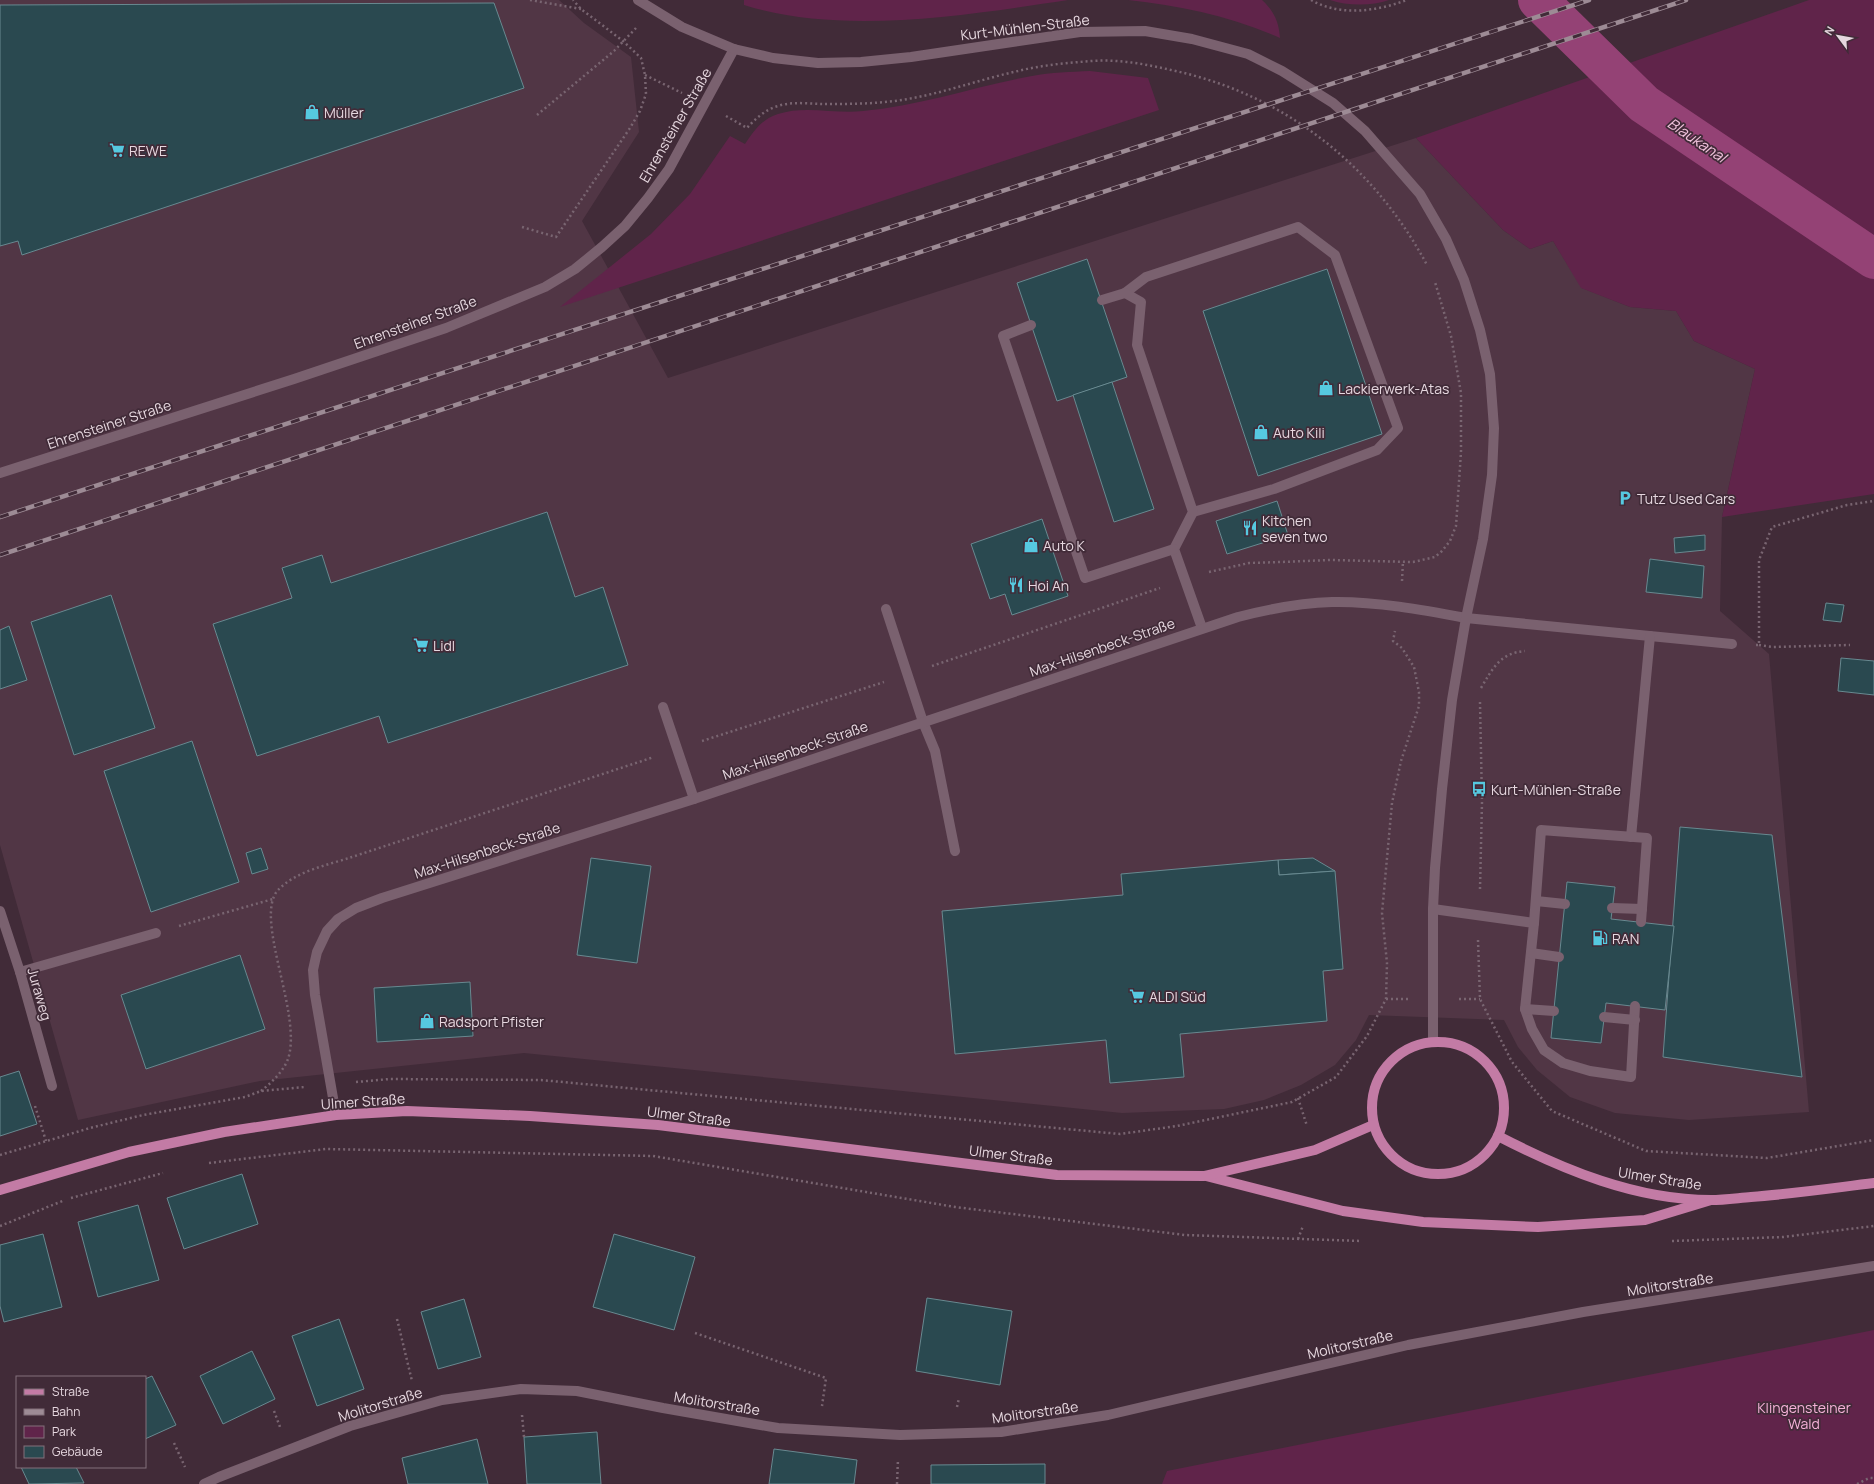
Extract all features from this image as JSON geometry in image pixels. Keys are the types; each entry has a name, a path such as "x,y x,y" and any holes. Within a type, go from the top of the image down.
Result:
{"main road":[{"path":"1433,1042 1450,1043 1466,1048 1481,1057 1492,1070 1501,1086 1504,1102 1504,1119 1498,1136 1490,1150 1478,1161 1454,1173 1432,1175 1416,1171 1402,1164 1389,1153 1380,1140 1373,1125 1372,1111 1373,1096 1377,1082 1384,1070 1394,1059 1406,1050 1418,1044 1433,1042"},
{"name":"Ulmer Straße","path":"0,1190 129,1152 224,1132 336,1115 407,1111 658,1125 1057,1175 1204,1176 1315,1150 1373,1125"},
{"name":"Ulmer Straße","path":"1498,1136 1526,1150 1609,1184 1661,1196 1711,1200 1787,1194 1874,1183"},
{"path":"1204,1176 1343,1211 1423,1222 1538,1227 1645,1220 1711,1200"}],"street":[{"name":"Kurt-Mühlen-Straße","path":"638,0 682,27 734,50 773,58 810,62 854,62 911,57 1080,32 1145,31 1192,39 1248,54 1282,71 1333,103 1365,131 1420,194 1446,239 1464,280 1480,330 1490,374 1494,428 1492,475 1483,539 1466,618 1452,700 1435,860 1433,909 1433,1042"},
{"name":"Ehrensteiner Straße","path":"0,474 446,328 545,287 575,269 625,226 648,198 669,169 734,50"},
{"path":"1102,300 1125,294 1146,277 1298,227 1336,255 1398,428 1377,450 1274,489 1193,512"},
{"path":"1031,325 1004,336 1085,578 1174,549 1193,512 1138,345 1141,302 1125,294"},
{"path":"1174,549 1202,628"},
{"name":"Max-Hilsenbeck-Straße","path":"336,1115 314,995 313,970 318,952 327,931 338,919 356,908 382,898 694,798 1202,628 1238,617 1276,608 1333,602 1424,610 1466,618 1732,644"},
{"path":"886,609 923,722 935,751 955,851"},
{"path":"1631,837 1650,636"},
{"path":"663,707 694,798"},
{"path":"1635,1006 1631,1077 1590,1071 1563,1063 1544,1050 1532,1029 1525,1009 1536,902 1541,830 1647,838 1641,922"},
{"path":"1536,902 1565,904"},
{"path":"1612,908 1642,909"},
{"path":"1433,909 1534,923"},
{"name":"Juraweg","path":"0,911 20,972 52,1086"},
{"path":"20,972 156,933"},
{"path":"1531,954 1559,957"},
{"path":"1525,1009 1554,1011"},
{"path":"1604,1017 1635,1020"},
{"name":"Molitorstraße","path":"204,1484 219,1476 350,1426 442,1400 521,1389 577,1391 778,1428 900,1435 1001,1432 1108,1415 1408,1345 1583,1312 1874,1266"}],"path":[{"path":"530,0 581,9"},
{"path":"522,227 556,236 640,111 646,94 645,75 641,58 623,41 581,9 573,0"},
{"path":"1311,0 1333,9 1350,11 1390,6 1407,0"},
{"path":"537,115 614,51 623,41"},
{"path":"748,128 759,116 779,105 796,103 859,104 896,101 937,92 1018,70 1057,64 1093,61 1135,63 1163,68 1187,73 1253,96 1282,112 1338,151 1360,171 1387,202 1415,242 1429,268"},
{"path":"645,75 704,103"},
{"path":"261,1091 270,1084 281,1071 287,1060 290,1048 291,1031 288,1007 270,910 277,892 287,882 305,874 1218,569 1249,564 1330,560 1413,562 1435,557 1450,541 1456,526 1461,452 1461,393 1451,336 1433,275"},
{"path":"1759,645 1760,560 1772,527 1847,505 1874,501"},
{"path":"1479,691 1495,664 1516,652 1534,650 1536,625"},
{"path":"0,1155 90,1128 128,1119 245,1097 261,1091 390,1079 541,1080 1120,1134 1177,1126 1292,1102 1336,1077 1367,1036 1386,998 1387,963 1382,913 1392,803 1401,761 1418,706 1419,692 1414,667 1402,648 1393,641"},
{"path":"1732,644 1773,647 1850,644"},
{"path":"1480,699 1482,802 1478,961 1480,999 1512,1062 1552,1111 1646,1151 1767,1158 1874,1140"},
{"path":"156,933 273,899"},
{"path":"38,1115 46,1141"},
{"path":"206,1164 326,1149 652,1156 956,1207 1185,1235 1369,1242"},
{"path":"0,1226 64,1200 168,1172"},
{"path":"1668,1241 1783,1237 1874,1226"},
{"path":"397,1319 418,1407"},
{"path":"695,1333 826,1378 819,1430"},
{"path":"174,1443 186,1470"},
{"path":"1857,1484 1869,1478 1874,1478"}],"shaded area":[{"path":"0,0 559,0 584,23 631,57 639,132 582,221 668,378 1416,138 1503,230 1530,249 1553,241 1582,288 1630,307 1676,311 1694,341 1755,369 1722,517 1720,611 1769,654 1809,1112 1689,1120 1615,1113 1570,1097 1537,1070 1518,1047 1504,1020 1369,1015 1356,1040 1335,1065 1301,1085 1264,1100 1224,1109 1122,1113 524,1053 260,1081 78,1120 0,845"}],"green space":[{"path":"744,0 1068,0 947,16 905,20 863,21 821,19 782,14 744,5"},
{"path":"1128,0 1262,0 1270,8 1275,17 1280,38 1262,30 1206,13 1167,5"},
{"path":"1330,0 1389,0 1360,4"},
{"path":"1809,0 1874,0 1874,494 1722,517 1755,369 1694,341 1676,311 1630,307 1581,288 1553,241 1530,249 1503,230 1416,138"},
{"path":"1090,71 1148,78 1159,110 560,307 651,234 690,194 730,136 745,144 759,126 772,116 788,111 798,110 852,112 906,105 1011,80 1061,72"},
{"name":"Klingensteiner Wald","path":"1874,1330 1874,1484 1162,1484 1167,1471"}],"building":[{"path":"494,3 524,88 22,255 18,241 0,246 0,5"},
{"path":"1087,259 1127,377 1057,401 1017,283"},
{"path":"1327,269 1382,434 1258,476 1203,311"},
{"path":"1112,382 1154,509 1114,522 1073,395"},
{"path":"1277,501 1288,535 1227,554 1216,521"},
{"name":"Lidl","path":"547,512 575,597 603,587 628,665 388,743 379,716 257,756 213,624 292,598 282,568 322,555 331,583"},
{"path":"1042,519 1068,596 1012,615 1005,594 990,599 971,544"},
{"path":"1705,535 1705,550 1675,553 1674,538"},
{"path":"1650,559 1704,566 1702,598 1646,592"},
{"path":"111,595 155,728 74,755 31,622"},
{"path":"1826,603 1844,605 1841,622 1823,620"},
{"path":"9,626 27,680 0,689 0,630"},
{"path":"1841,658 1874,661 1874,695 1838,691"},
{"path":"192,741 239,882 151,912 104,771"},
{"path":"1680,827 1772,835 1802,1077 1663,1057"},
{"path":"261,848 268,869 252,874 246,853"},
{"path":"591,858 651,866 637,963 577,955"},
{"path":"1313,858 1335,871 1279,875 1278,860"},
{"name":"ALDI Süd","path":"1278,860 1279,875 1335,871 1343,969 1323,971 1327,1021 1180,1034 1184,1077 1110,1083 1106,1040 955,1054 942,911 1123,895 1121,874"},
{"path":"1567,882 1615,887 1611,919 1674,926 1665,1010 1606,1003 1601,1043 1551,1038"},
{"path":"240,955 265,1029 146,1069 121,995"},
{"path":"470,982 473,1036 377,1042 374,988"},
{"path":"19,1071 37,1124 0,1136 0,1077"},
{"path":"242,1174 258,1224 184,1249 167,1198"},
{"path":"138,1205 159,1280 98,1297 78,1222"},
{"path":"43,1234 62,1307 4,1322 0,1306 0,1245"},
{"path":"614,1234 695,1257 674,1330 593,1307"},
{"path":"927,1298 1012,1311 1000,1385 916,1371"},
{"path":"464,1299 481,1357 438,1369 421,1312"},
{"path":"339,1319 364,1389 317,1406 292,1336"},
{"path":"252,1351 275,1399 223,1424 200,1376"},
{"path":"152,1376 176,1425 146,1439 146,1379"},
{"path":"597,1432 601,1484 527,1484 524,1437"},
{"path":"477,1439 488,1484 408,1484 402,1458"},
{"path":"774,1449 857,1460 854,1484 769,1484"},
{"path":"1045,1464 1045,1484 931,1484 931,1465"},
{"path":"21,1468 76,1468 84,1483 29,1484"}],"waterway":[{"name":"Blaukanal","path":"1538,0 1644,104 1874,259"}],"railway":[{"path":"0,517 1589,0"},
{"path":"0,555 1686,0"}],"place":[{"name":"Müller","path":"312,112"},
{"name":"REWE","path":"117,150"},
{"name":"Lackierwerk-Atas","path":"1326,388"},
{"name":"Auto Kili","path":"1261,432"},
{"name":"Tutz Used Cars","path":"1625,498"},
{"name":"Kitchen seven two","path":"1250,528"},
{"name":"Auto K","path":"1031,545"},
{"name":"Hoi An","path":"1016,585"},
{"name":"Lidl","path":"421,645"},
{"name":"Kurt-Mühlen-Straße","path":"1479,789"},
{"name":"RAN","path":"1600,938"},
{"name":"ALDI Süd","path":"1137,996"},
{"name":"Radsport Pfister","path":"427,1021"}]}
